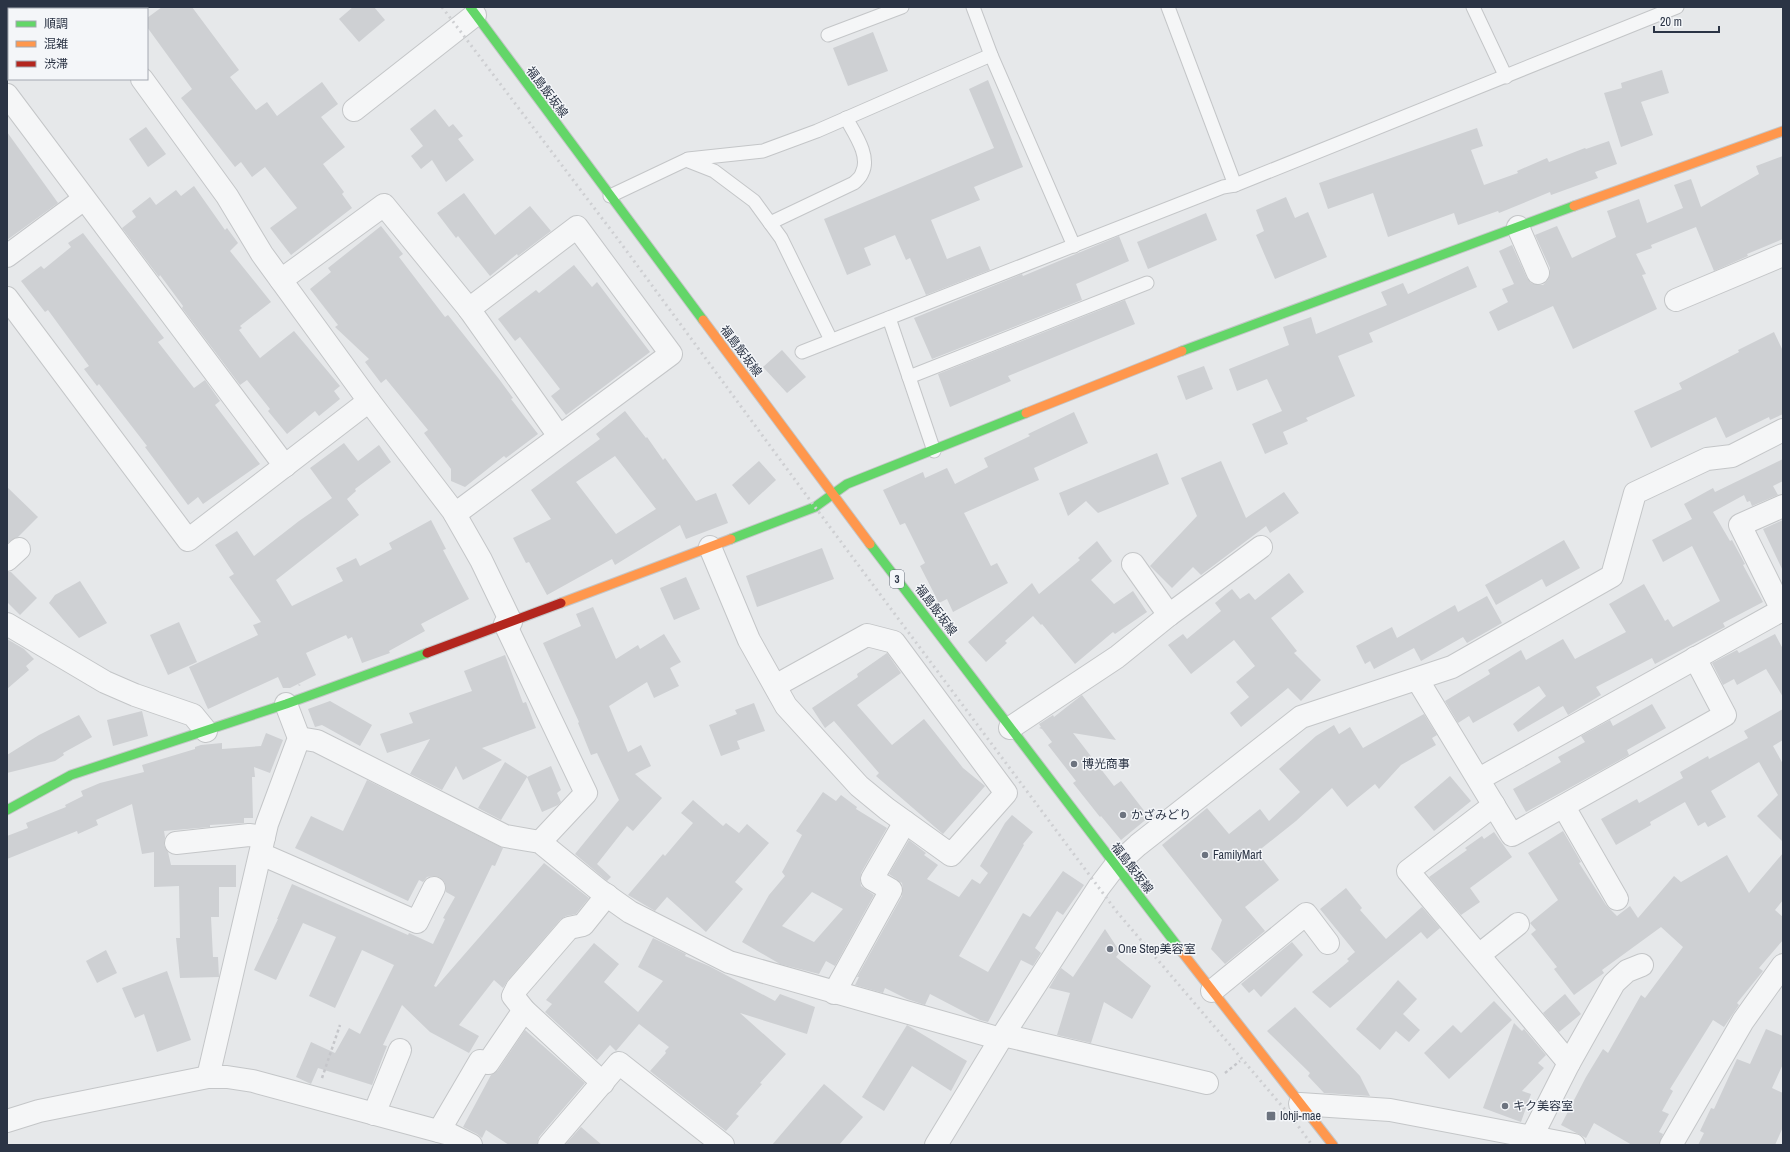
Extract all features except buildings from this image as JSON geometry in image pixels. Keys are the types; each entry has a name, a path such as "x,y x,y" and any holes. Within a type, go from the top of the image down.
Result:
{"street":[{"path":"354,110 472,11"},
{"name":"福島飯坂線","path":"472,11 833,495 1115,866 1333,1145"},
{"path":"143,80 227,196 262,254 369,401 455,514 481,560 508,623 586,793 540,842"},
{"path":"7,95 285,466"},
{"path":"7,810 71,775 286,704 508,623 815,507 847,484 934,451 1208,341 1716,154 1783,132"},
{"path":"7,256 84,198"},
{"path":"281,280 384,205 469,309 559,436"},
{"path":"455,514 671,354 577,228 469,309"},
{"path":"1518,228 1538,273"},
{"path":"1676,300 1783,255"},
{"path":"7,298 188,540 369,401"},
{"path":"936,1145 1002,1037 1099,887 1115,866 1138,845 1301,717 1452,667 1612,576 1635,493 1707,459 1732,456 1783,430"},
{"path":"1478,779 1782,611 1740,525 1783,506"},
{"path":"1010,728 1117,657 1169,615 1261,546"},
{"path":"710,547 749,640 774,686 786,706 859,786 905,822 951,855 1006,794 894,642 867,635 774,686"},
{"path":"1133,564 1169,615"},
{"path":"7,624 106,682 135,695 193,715 206,731"},
{"path":"1417,679 1512,836 1725,715 1696,658"},
{"path":"208,1077 267,824 299,738 286,704"},
{"path":"299,738 317,742 505,836 540,842 630,912 729,962 834,993 1002,1037 1207,1083"},
{"path":"1494,805 1408,871 1569,1064"},
{"path":"1564,807 1617,899"},
{"path":"834,993 891,890 872,879 905,822"},
{"path":"176,843 249,836 263,845 417,922 434,888"},
{"path":"603,1083 524,1010 513,996 517,988 569,928 583,925 607,895"},
{"path":"1212,991 1306,914 1328,943"},
{"path":"1478,955 1518,924"},
{"path":"1532,1136 1614,982 1627,971 1642,964"},
{"path":"1671,1145 1743,1021 1783,965"},
{"path":"439,1131 480,1061 488,1063 524,1010"},
{"path":"374,1114 400,1050"},
{"path":"550,1145 619,1064 723,1145"},
{"path":"7,1120 40,1111 208,1077 227,1077 253,1081 439,1131 449,1134 471,1145"},
{"path":"1300,1104 1390,1110 1574,1145"}],"lane":[{"path":"828,36 902,7"},
{"path":"973,7 991,56 1074,246"},
{"path":"1168,7 1235,185"},
{"path":"1473,7 1506,77"},
{"path":"802,352 1223,187 1235,185 1677,7"},
{"path":"610,196 686,160 763,151 846,118 991,56"},
{"path":"770,223 854,183 863,173 865,158 846,118"},
{"path":"686,160 714,171 754,201 781,238 831,340"},
{"path":"909,377 1147,283"},
{"path":"889,318 934,451"}],"path":[{"path":"315,1098 340,1025"},
{"path":"1207,1083 1222,1075 1242,1059"}],"railway":[{"path":"442,7 620,242 815,507 1117,912 1293,1119 1312,1145"}],"traffic: fast":[{"path":"470,7 703,320"},
{"path":"1182,351 1574,206"},
{"path":"731,539 815,507 847,484 1026,413"},
{"path":"870,544 1182,952"},
{"path":"7,810 71,775 286,704 427,653"}],"traffic: slow":[{"path":"1574,206 1783,131"},
{"path":"703,320 870,544"},
{"path":"1026,413 1182,351"},
{"path":"561,603 731,539"},
{"path":"1182,952 1333,1145"}],"traffic: jam":[{"path":"427,653 561,603"}],"place":[{"name":"博光商事","path":"1074,764"},
{"name":"かざみどり","path":"1123,815"},
{"name":"FamilyMart","path":"1205,855"},
{"name":"One Step美容室","path":"1110,949"},
{"name":"キク美容室","path":"1505,1106"},
{"name":"Iohji-mae","path":"1271,1116"}]}
